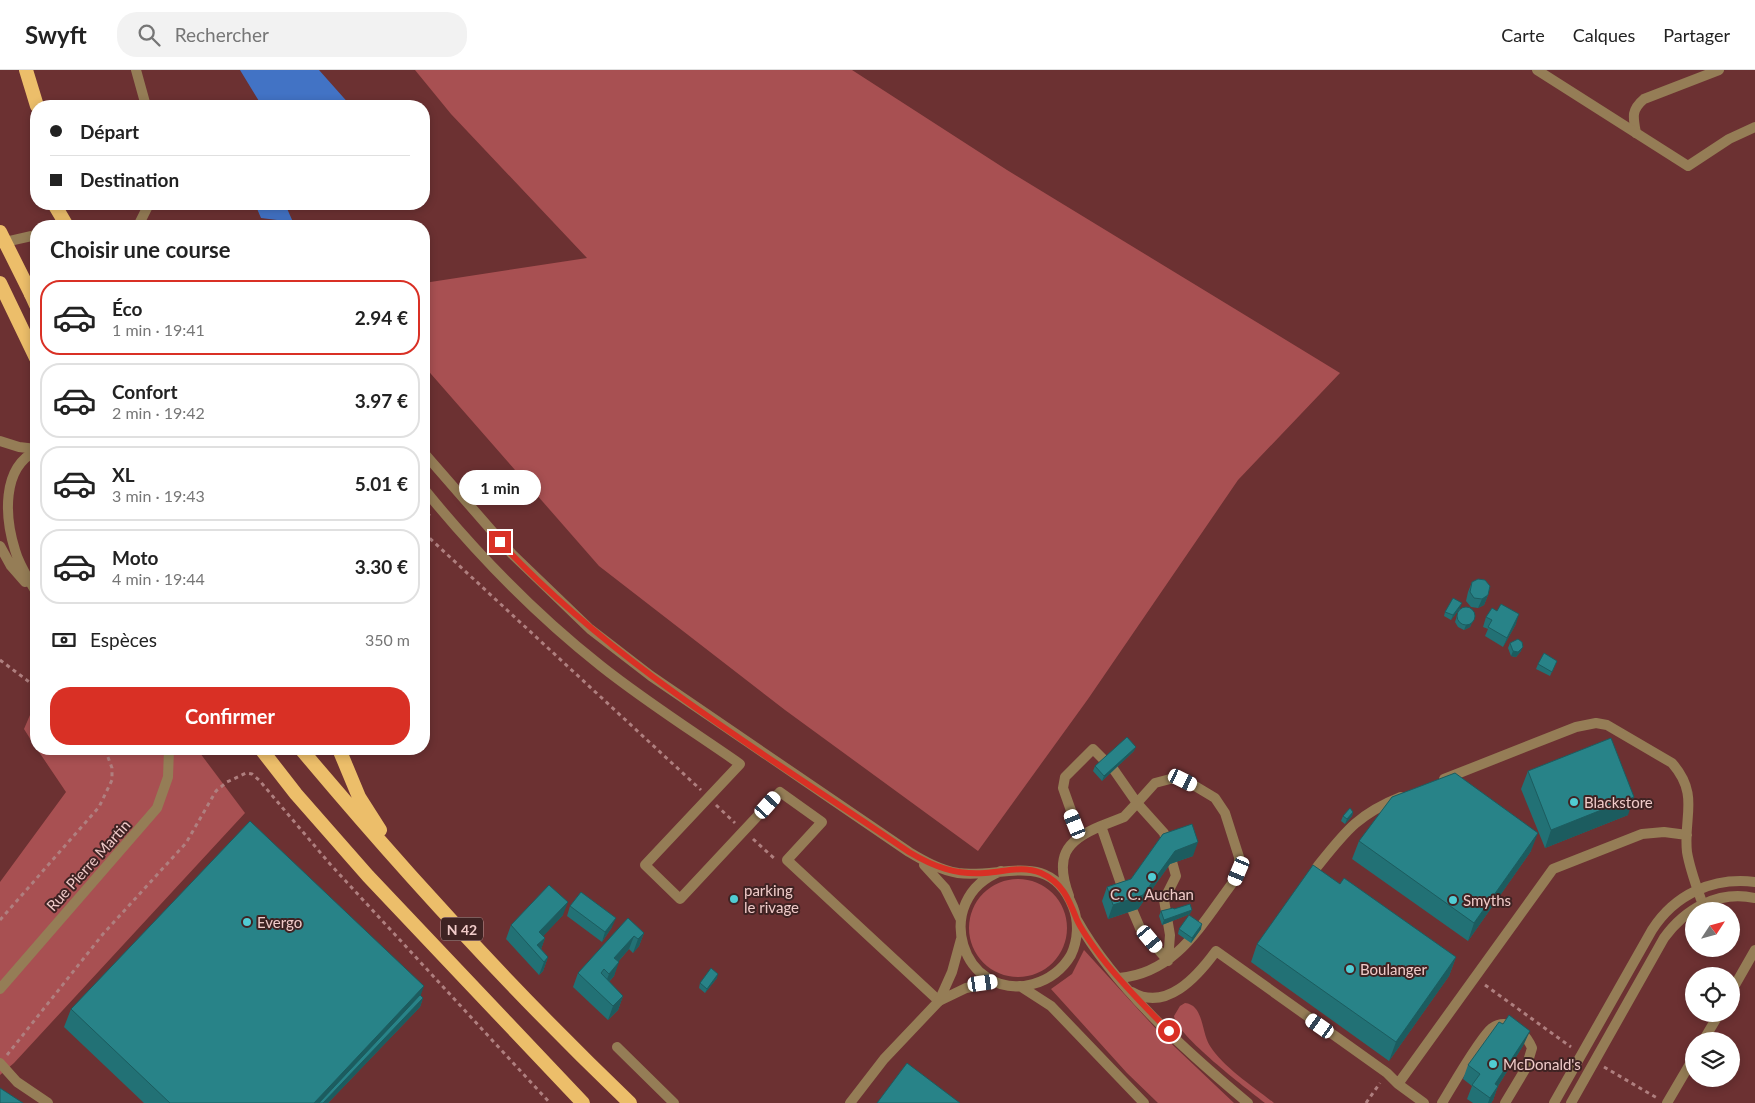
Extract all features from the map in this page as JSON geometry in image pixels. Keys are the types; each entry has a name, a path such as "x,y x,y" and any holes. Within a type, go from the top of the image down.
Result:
{"highway":[{"path":"26,70 35,100"},
{"path":"0,232 30,292"},
{"path":"0,283 30,346"},
{"name":"N 42","path":"266,755 308,809 368,876 583,1103"},
{"name":"N 42","path":"306,755 425,890 513,985 630,1103"},
{"path":"342,755 359,797 425,890"}],"street":[{"path":"136,70 144,100"},
{"path":"1537,70 1688,166 1729,138 1755,127"},
{"path":"1636,133 1632,116 1636,106 1644,99 1719,70"},
{"path":"0,243 30,236"},
{"path":"0,441 30,449"},
{"path":"30,455 17,468 12,478 8,508 11,536 15,551 30,580"},
{"path":"430,460 512,554 562,604 651,676 909,852 936,866 956,872 1016,869 1040,873 1054,880 1070,898"},
{"path":"430,496 505,580 565,636 634,691 740,764 645,865 680,899 780,792 822,822 787,860 940,1000"},
{"path":"0,546 11,566 30,586"},
{"path":"1430,785 1576,727 1596,723 1607,725 1672,763 1679,771 1690,806 1687,836 1688,853 1702,902"},
{"path":"1080,836 1063,788 1065,777 1093,749 1114,770 1136,803 1164,833 1176,876 1164,900 1170,935 1168,962"},
{"name":"Rue Pierre Martin","path":"0,989 157,808 168,777 169,755"},
{"path":"1119,978 1148,972 1168,962 1181,951 1234,881 1239,871 1239,857 1226,813 1215,798 1183,780 1164,779 1150,788 1124,817 1080,836 1069,846 1062,862 1063,878 1077,919 1094,947 1119,978 1188,1050 1248,1103"},
{"path":"1317,867 1361,816 1379,805 1413,792"},
{"path":"1101,826 1120,881 1140,928 1168,962"},
{"path":"1398,1084 1553,869 1642,834 1664,832 1687,836"},
{"path":"850,1103 884,1059 940,1000 952,972 961,939 960,919 954,902 941,882 909,852"},
{"path":"960,919 964,905 971,892 981,882 1000,871"},
{"path":"1554,1103 1656,925 1673,905 1698,889 1721,882 1755,882"},
{"path":"1710,902 1732,896 1755,898"},
{"path":"1571,1103 1664,938 1676,922 1685,916"},
{"path":"940,1000 966,988 995,982 1020,986 1043,981 1056,973 1066,962 1076,942 1077,919"},
{"path":"961,939 973,964 995,982"},
{"path":"1740,976 1755,950"},
{"path":"1132,992 1149,1000 1160,999 1196,976 1216,951 1387,1073 1398,1084 1424,1103"},
{"path":"1020,986 1051,1006 1144,1103"},
{"path":"1442,1103 1486,1034 1497,1025 1505,1024 1524,1034 1532,1048 1526,1068 1504,1103"},
{"path":"616,1047 674,1103"},
{"path":"3,1065 24,1087 48,1103"},
{"path":"1667,1103 1685,1072"}],"path":[{"path":"430,539 782,866"},
{"path":"0,660 30,682"},
{"path":"0,920 99,807 112,780 112,768 107,755"},
{"path":"3,1065 103,934 186,843 212,796 227,782 246,773 252,774 259,780 330,864 550,1103"}],"shaded area":[{"path":"415,70 852,70 1007,170 1340,373 1238,480 1088,699 978,851 785,710 599,566 430,373 430,282 587,258 451,114"},
{"path":"30,715 30,738 24,729"},
{"path":"41,755 202,755 245,813 14,1063 0,1075 0,882 66,792"},
{"path":"1018,879 1037,883 1053,893 1063,909 1067,928 1063,947 1053,963 1037,973 1018,977 999,973 983,963 973,947 969,928 973,909 983,893 999,883"},
{"path":"1084,950 1158,1031 1234,1103 1158,1103 1127,1073 1051,989 1072,974"},
{"path":"1185,1003 1196,1009 1210,1046 1223,1062 1274,1103 1265,1103 1187,1036 1178,1025 1174,1016 1180,1006"}],"water":[{"path":"240,70 319,70 346,100 258,100"},
{"path":"258,210 288,210 292,220 277,220 261,218"}],"building":[{"path":"1478,579 1485,580 1490,586 1488,595 1482,599 1474,598 1470,592 1472,582"},
{"path":"1453,598 1462,603 1453,615 1445,612"},
{"path":"1501,604 1519,614 1507,638 1488,627 1492,620 1486,617 1492,608 1497,611"},
{"path":"1466,607 1472,610 1475,616 1472,622 1466,625 1460,622 1457,616 1460,610"},
{"path":"1518,639 1522,642 1523,647 1518,652 1513,651 1510,643"},
{"path":"1544,653 1557,661 1552,672 1538,664"},
{"path":"1127,737 1136,747 1104,776 1095,766"},
{"name":"Blackstore","path":"1611,738 1634,797 1551,830 1528,771"},
{"name":"Smyths","path":"1455,773 1538,833 1474,923 1359,841 1392,797"},
{"path":"1350,808 1353,812 1347,819 1343,816"},
{"name":"Evergo","path":"250,821 424,986 314,1103 170,1103 71,1009"},
{"path":"1192,824 1198,842 1175,851 1143,895 1113,905 1107,887 1131,879 1163,834"},
{"name":"Boulanger","path":"1313,865 1340,884 1344,878 1456,957 1396,1042 1257,944"},
{"path":"549,885 568,902 539,932 545,938 537,945 548,957 544,962 511,925"},
{"path":"581,892 616,918 605,932 570,906"},
{"path":"1190,904 1192,910 1164,920 1161,911"},
{"path":"1189,915 1202,924 1192,938 1179,929"},
{"path":"628,918 644,933 638,939 634,936 614,958 619,962 609,974 604,969 601,973 623,996 613,1006 578,973"},
{"path":"711,968 718,974 707,989 700,983"},
{"path":"420,995 423,998 323,1103 319,1103"},
{"name":"McDonald's","path":"1509,1015 1530,1031 1495,1084 1498,1086 1490,1098 1472,1085 1480,1074 1468,1065 1499,1022 1503,1024"},
{"path":"907,1063 960,1103 877,1103"},
{"path":"0,1088 23,1103 0,1103"}],"place":[{"name":"Blackstore","path":"1574,802"},
{"name":"C. C. Auchan","path":"1152,877"},
{"name":"parking le rivage","path":"734,899"},
{"name":"Smyths","path":"1453,900"},
{"name":"Evergo","path":"247,922"},
{"name":"Boulanger","path":"1350,969"},
{"name":"McDonald's","path":"1493,1064"}],"route":[{"path":"500,542 562,604 619,652 651,676 909,852 936,866 966,874 1024,869 1032,870 1054,880 1070,898 1077,919 1102,959 1169,1031"}]}
